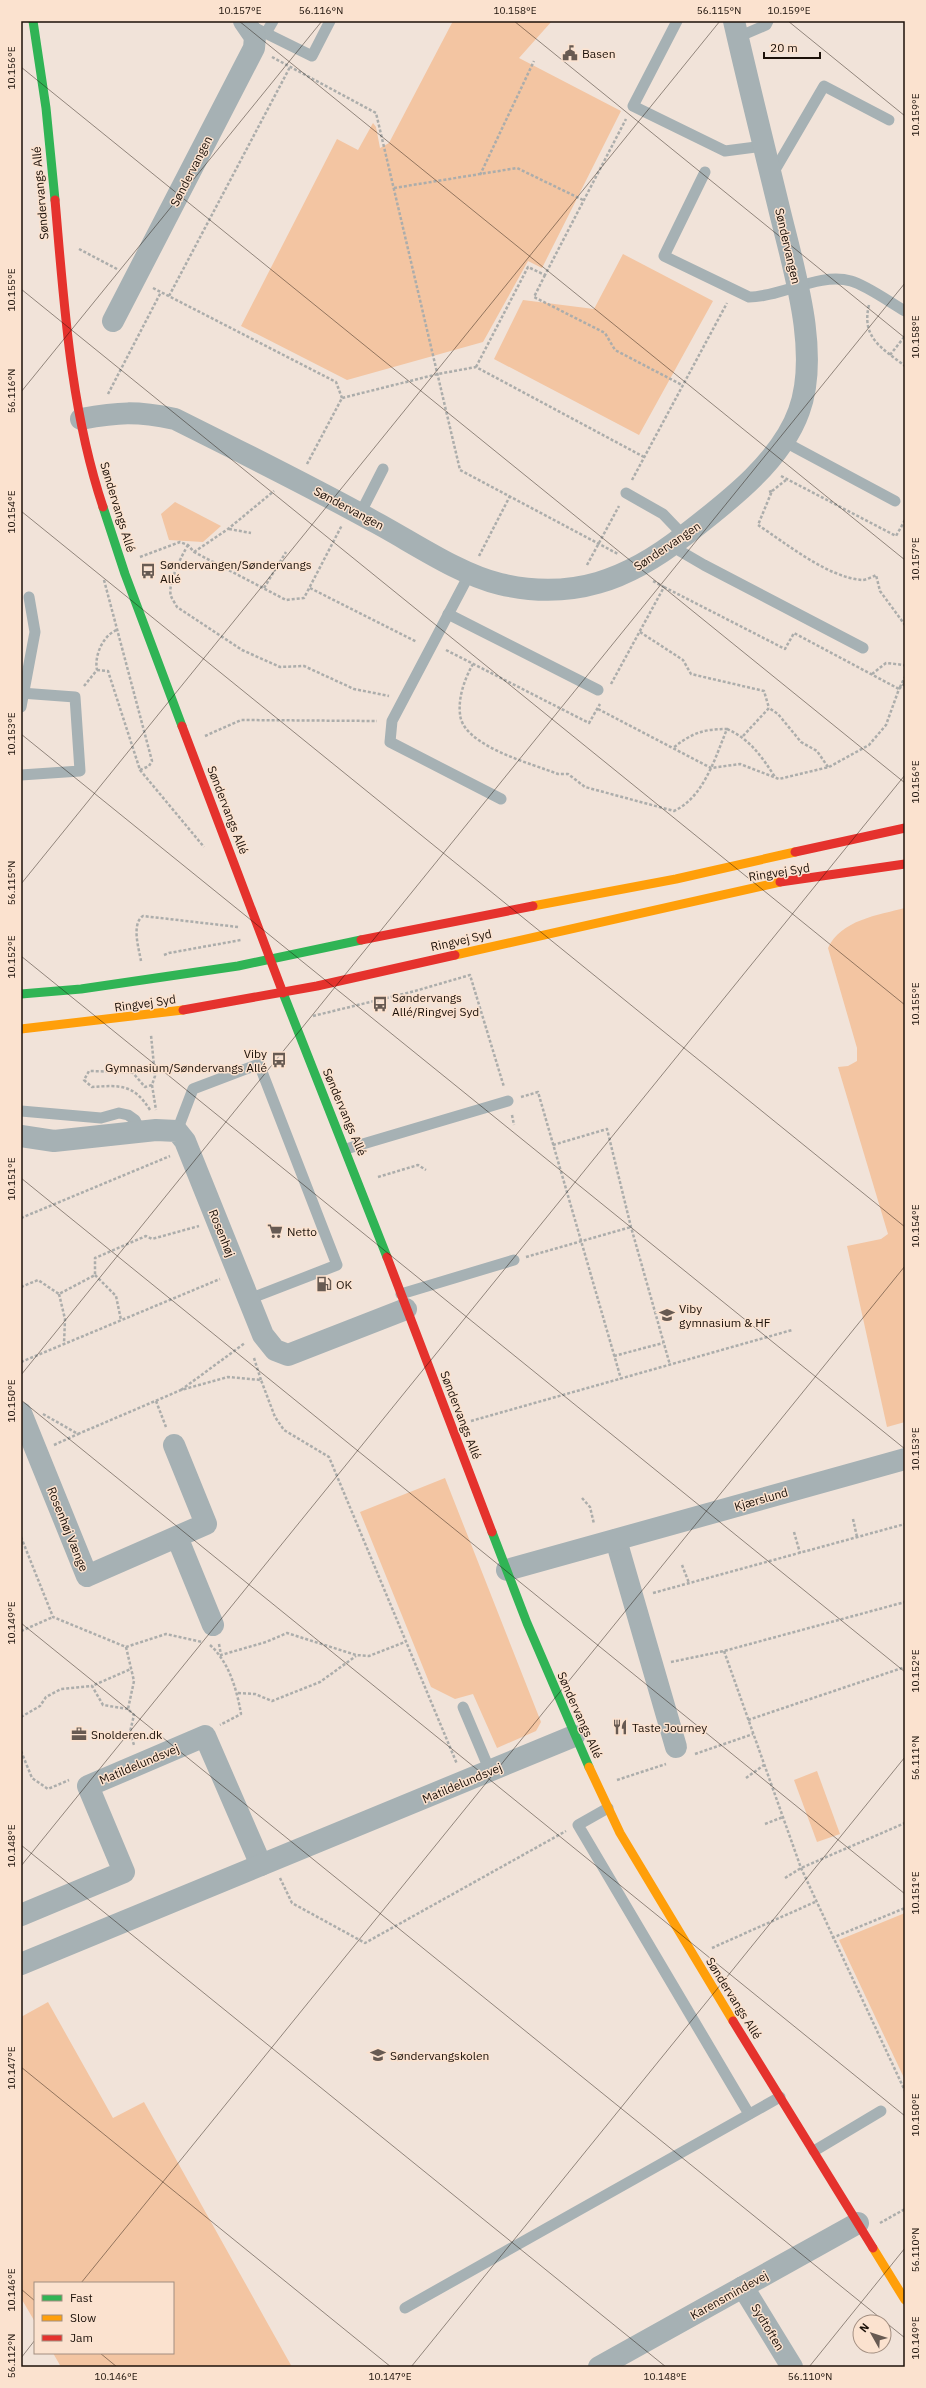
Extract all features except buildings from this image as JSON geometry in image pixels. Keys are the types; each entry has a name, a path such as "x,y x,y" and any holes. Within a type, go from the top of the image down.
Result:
{"street":[{"name":"Søndervangs Allé","path":"33,21 46,108 67,333 88,418 93,477 122,565 294,1020 346,1148 403,1301 507,1570 574,1736 608,1808 624,1840 694,1957 905,2300"},
{"name":"Søndervangen","path":"88,418 120,412 151,414 175,419 355,511 470,573 498,583 535,590 579,587 614,578 638,568 679,540 725,505 763,466 783,441 798,413 807,384 807,350 798,286 736,29"},
{"name":"Søndervangen","path":"113,321 135,279 253,32"},
{"name":"Ringvej Syd","path":"21,994 81,989 183,975 271,959 420,927 676,880 905,828"},
{"name":"Ringvej Syd","path":"21,1029 152,1015 284,992 762,885 905,864"},
{"path":"21,1136 54,1141 160,1131"},
{"name":"Rosenhøj","path":"160,1131 185,1141 263,1335 275,1350 288,1355 403,1301"},
{"name":"Rosenhøj Vænge","path":"28,1412 37,1452 86,1576 206,1524 174,1445"},
{"name":"Kjærslund","path":"507,1570 905,1459"},
{"path":"177,1537 213,1625"},
{"path":"608,1542 676,1747"},
{"name":"Matildelundsvej","path":"21,1915 124,1872 88,1786 205,1736 266,1863"},
{"name":"Matildelundsvej","path":"21,1964 574,1736"},
{"name":"Karensmindevej","path":"599,2367 743,2287 861,2227"},
{"name":"Sydtoften","path":"743,2287 792,2367"}],"lane":[{"path":"253,32 273,21"},
{"path":"253,32 312,56 330,21"},
{"path":"677,21 633,106 725,151 764,146"},
{"path":"736,29 766,25 768,21"},
{"path":"771,177 824,86 889,120"},
{"path":"705,172 664,256 749,297 763,297 798,286 833,279 845,280 852,281 905,311"},
{"path":"783,441 894,501"},
{"path":"355,511 382,469"},
{"path":"626,493 663,514 679,540 680,551 863,648"},
{"path":"470,573 392,721 390,742 501,799"},
{"path":"21,707 22,693 35,632 29,597"},
{"path":"448,614 598,690"},
{"path":"21,775 80,771 74,697 22,693"},
{"path":"21,1111 101,1118 119,1113 128,1114 135,1120 160,1131 193,1089 259,1064 337,1265 249,1299"},
{"path":"346,1148 508,1101"},
{"path":"403,1301 514,1260"},
{"path":"463,1707 490,1771"},
{"path":"608,1808 578,1825 749,2114"},
{"path":"405,2308 780,2097"},
{"path":"814,2151 881,2111"}],"path":[{"path":"253,32 290,67 376,113 460,470 630,560 638,568"},
{"path":"480,175 534,60"},
{"path":"169,296 290,67"},
{"path":"633,106 544,275 534,297 604,333 615,350 682,385"},
{"path":"394,188 517,168 583,200"},
{"path":"58,237 135,279 336,382 342,398"},
{"path":"476,367 528,267 544,275"},
{"path":"579,587 579,578 734,291"},
{"path":"88,418 162,292"},
{"path":"874,293 866,316 868,329 875,342 905,366"},
{"path":"890,355 905,336"},
{"path":"194,552 228,529 293,480 342,398 438,374 476,367 644,457"},
{"path":"763,466 786,480 896,536 905,520"},
{"path":"746,484 754,492 763,494 772,491 786,480"},
{"path":"772,491 758,526 817,563 837,573 863,580 876,575 880,592 905,625"},
{"path":"470,573 510,496"},
{"path":"145,556 180,542 188,545 194,552 286,600 304,598 355,511"},
{"path":"228,529 251,533"},
{"path":"188,545 182,555 170,587 170,596 177,607 190,617 242,650 280,666 304,666 354,690 371,694 404,698"},
{"path":"264,588 286,552"},
{"path":"122,565 102,572 152,761 149,766 140,770"},
{"path":"664,587 785,649 794,633 899,689"},
{"path":"310,588 430,649"},
{"path":"74,697 97,670 95,658 98,650 113,631 117,630"},
{"path":"640,632 683,660 691,674 764,691 769,708 778,714 801,742 818,751 828,767"},
{"path":"872,674 886,663 905,664"},
{"path":"473,664 465,679 459,715 465,728 483,744 558,774 568,774 585,787 674,811 686,806 694,798 710,768 727,729"},
{"path":"97,670 108,671 140,770 204,846 212,853 228,847"},
{"path":"598,709 710,768 740,764 779,779 828,767 870,745 886,725 899,689 905,678"},
{"path":"899,689 905,683"},
{"path":"743,736 769,708"},
{"path":"189,743 241,720 392,721"},
{"path":"673,748 688,736 708,729 727,729 743,736 762,756 775,777"},
{"path":"137,933 140,918 147,915 260,930"},
{"path":"294,1020 415,991 470,975 508,1101 538,1092 552,1145 582,1241 621,1379"},
{"path":"155,1067 155,1076 152,1085 156,1106"},
{"path":"152,1085 145,1087 133,1073 128,1072 89,1071 84,1076 87,1084 92,1087 118,1085 127,1086 148,1106 173,1163"},
{"path":"552,1145 607,1129 670,1365"},
{"path":"21,1218 170,1156"},
{"path":"378,1178 418,1166 426,1170"},
{"path":"196,1219 202,1232"},
{"path":"121,1320 116,1296 95,1275 95,1258 146,1236 152,1239 199,1226"},
{"path":"514,1260 632,1227"},
{"path":"219,1272 225,1285"},
{"path":"59,1294 95,1275"},
{"path":"21,1362 222,1278"},
{"path":"21,1287 38,1280 59,1294 65,1319 64,1344"},
{"path":"452,1426 792,1330"},
{"path":"181,1390 247,1341"},
{"path":"614,1356 663,1343"},
{"path":"253,1356 275,1417 284,1430 329,1457 405,1642 465,1782"},
{"path":"37,1452 181,1390 228,1376 261,1380"},
{"path":"156,1401 174,1445"},
{"path":"28,1412 78,1434"},
{"path":"582,1498 590,1507 608,1542"},
{"path":"853,1519 858,1537"},
{"path":"652,1601 650,1593 905,1524"},
{"path":"794,1532 800,1553"},
{"path":"21,1537 53,1617 126,1647 166,1634 208,1643 220,1655 238,1693 241,1714 218,1726 214,1724"},
{"path":"682,1564 689,1583"},
{"path":"668,1662 724,1651 905,1602"},
{"path":"21,1632 53,1617"},
{"path":"220,1655 266,1642 287,1633 356,1655 369,1656 405,1642"},
{"path":"126,1647 134,1681 128,1709"},
{"path":"724,1651 800,1868 905,2091"},
{"path":"238,1693 255,1694 272,1701 320,1682 356,1655"},
{"path":"748,1720 905,1667"},
{"path":"21,1717 40,1706 46,1697 61,1689 92,1686 131,1669"},
{"path":"92,1686 103,1705 128,1709 134,1715 130,1732 137,1752"},
{"path":"21,1751 32,1778 48,1788 75,1777"},
{"path":"746,1778 764,1765"},
{"path":"765,1824 783,1817"},
{"path":"785,1878 800,1868 905,1823"},
{"path":"266,1863 292,1903 365,1942 578,1825"},
{"path":"694,1957 737,1935 815,1902"},
{"path":"832,1938 905,1908"},
{"path":"861,2227 905,2209"}],"shaded area":[{"path":"453,21 552,21 519,58 621,111 542,268 528,261 483,342 347,380 241,326 337,139 358,150 373,123 376,127 380,148 389,143"},
{"path":"623,254 713,301 639,435 494,359 523,300 594,309"},
{"path":"175,502 221,526 203,542 169,540 161,514"},
{"path":"905,908 905,1422 887,1427 847,1246 881,1239 888,1234 838,1067 848,1066 857,1061 857,1048 828,948 842,931 851,925 872,916"},
{"path":"445,1478 541,1722 536,1731 497,1748 473,1694 455,1699 431,1687 360,1512"},
{"path":"817,1771 840,1834 817,1842 794,1780"},
{"path":"905,1913 905,2080 839,1940"},
{"path":"48,2002 113,2118 144,2102 292,2367 61,2367 54,2354 174,2354 174,2282 34,2282 34,2320 21,2298 21,2017"}],"traffic: fast":[{"path":"33,21 46,108 55,200"},
{"path":"103,507 125,574 182,726"},
{"path":"21,994 81,989 238,966 361,940"},
{"path":"283,993 387,1257"},
{"path":"492,1532 527,1623 589,1767"}],"traffic: slow":[{"path":"533,906 676,879 795,852"},
{"path":"455,955 780,882"},
{"path":"21,1029 183,1010"},
{"path":"589,1767 620,1833 733,2021"},
{"path":"873,2248 905,2300"}],"traffic: jam":[{"path":"55,200 65,316 70,355 83,432 103,507"},
{"path":"182,726 283,993"},
{"path":"795,852 905,828"},
{"path":"780,882 905,864"},
{"path":"361,940 533,906"},
{"path":"183,1010 317,986 455,955"},
{"path":"387,1257 492,1532"},
{"path":"733,2021 873,2248"}],"place":[{"name":"Basen","path":"570,53"},
{"name":"Søndervangen/Søndervangs Allé","path":"148,571"},
{"name":"Søndervangs Allé/Ringvej Syd","path":"380,1004"},
{"name":"Viby Gymnasium/Søndervangs Allé","path":"279,1060"},
{"name":"Netto","path":"275,1231"},
{"name":"OK","path":"324,1284"},
{"name":"Viby gymnasium & HF","path":"667,1315"},
{"name":"Taste Journey","path":"620,1727"},
{"name":"Snolderen.dk","path":"79,1734"},
{"name":"Søndervangskolen","path":"378,2055"}]}
